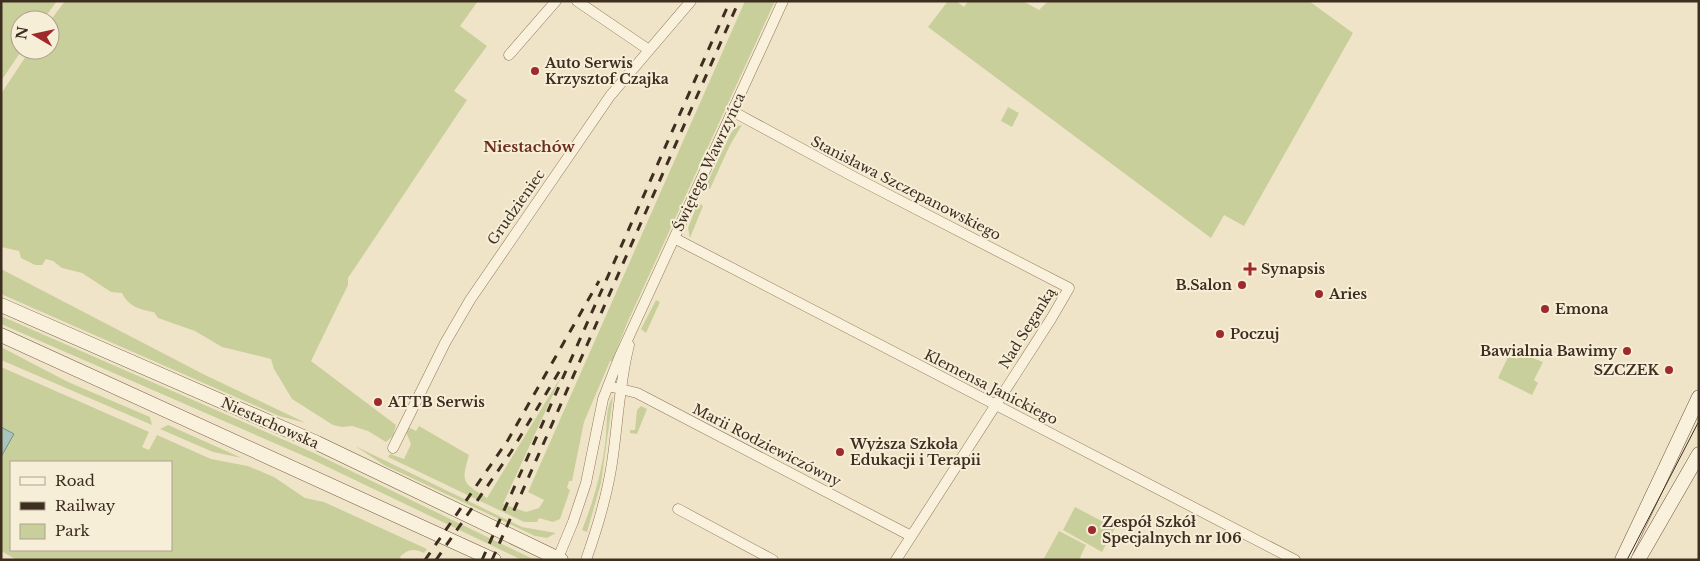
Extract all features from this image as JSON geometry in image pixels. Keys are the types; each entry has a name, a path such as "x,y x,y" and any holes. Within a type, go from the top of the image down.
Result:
{"main road":[{"name":"Niestachowska","path":"1,305 317,444 558,559"},
{"path":"1,335 494,560"},
{"path":"1622,560 1699,397"},
{"path":"1638,560 1699,454"}],"street":[{"path":"509,54 556,1"},
{"path":"577,1 649,50"},
{"name":"Grudzieniec","path":"393,448 444,343 470,300 610,96 691,1"},
{"name":"Świętego Wawrzyńca","path":"558,559 586,483 608,386 783,1"},
{"name":"Stanisława Szczepanowskiego","path":"732,111 854,177 1069,288"},
{"name":"Klemensa Janickiego","path":"674,238 1294,560"},
{"name":"Nad Seganką","path":"896,560 1069,288"},
{"name":"Świętego Wawrzyńca","path":"586,560 610,479 620,388 636,322"},
{"name":"Marii Rodziewiczówny","path":"608,386 637,394 911,536"},
{"path":"678,509 773,560"}],"green space":[{"path":"1,1 57,1 50,10 10,10 10,60 15,60 1,81"},
{"path":"65,1 478,1 460,26 487,46 454,91 467,100 348,278 348,285 311,361 396,425 393,436 386,442 368,431 352,426 342,427 333,425 292,399 274,369 271,359 222,347 195,331 158,318 154,312 135,307 122,293 111,292 82,273 62,268 53,261 46,259 42,265 35,265 21,258 19,251 1,247 1,94 23,60 60,60 60,10 58,10"},
{"path":"745,1 775,1 628,321 584,422 572,481 569,481 567,488 570,490 560,519 553,522 539,518 537,522 524,522 388,457 390,454 404,459 411,444 406,432 408,427 416,431 419,426 469,455 465,471 466,481 468,485 487,498 562,375 503,504 526,512 539,508 544,500 528,492"},
{"path":"948,1 956,1 964,7 968,1 1023,1 1039,10 1048,1 1309,1 1353,33 1244,226 1224,215 1211,238 928,27"},
{"path":"1008,107 1019,113 1012,127 1001,121"},
{"path":"742,125 730,145 710,189 707,188 706,185 731,133 737,126"},
{"path":"697,205 703,206 690,238 688,228"},
{"path":"1,269 203,374 306,423 279,416 1,294"},
{"path":"656,300 660,302 646,333 641,329"},
{"path":"1,316 314,453 535,560 522,560 311,459 1,324"},
{"path":"1,347 68,382 150,417 152,425 1,360"},
{"path":"1520,353 1543,362 1534,380 1538,383 1532,395 1498,378 1509,355 1517,359"},
{"path":"1,367 149,432 142,447 149,450 157,435 211,459 248,466 274,477 305,498 324,502 427,549 424,553 417,550 405,552 400,557 402,560 17,560 1,551"},
{"path":"613,397 601,483 587,532 582,530 600,472 605,447 608,410"},
{"path":"641,406 647,409 637,434 630,433 630,430 635,430 637,410"},
{"path":"168,425 242,458 213,452 160,429"},
{"path":"355,446 522,527 556,533 547,538 535,536 384,465"},
{"path":"1075,507 1115,528 1102,552 1063,530"},
{"path":"1059,531 1086,545 1079,560 1043,560"}],"water":[{"path":"1,427 14,434 1,457"}],"tram line":[{"path":"1627,560 1699,421"}],"railway":[{"path":"482,560 730,1"},
{"path":"492,560 739,1"},
{"path":"425,560 508,440 599,281"},
{"path":"436,560 511,452 562,367"}],"place":[{"name":"Auto Serwis Krzysztof Czajka","path":"535,71"},
{"name":"Synapsis","path":"1250,269"},
{"name":"B.Salon","path":"1242,285"},
{"name":"Aries","path":"1319,294"},
{"name":"Emona","path":"1545,309"},
{"name":"Poczuj","path":"1220,334"},
{"name":"Bawialnia Bawimy","path":"1627,351"},
{"name":"SZCZEK","path":"1669,370"},
{"name":"ATTB Serwis","path":"378,402"},
{"name":"Wyższa Szkoła Edukacji i Terapii","path":"840,452"},
{"name":"Zespół Szkół Specjalnych nr 106","path":"1092,530"}],"district":[{"name":"Niestachów","path":"529,147"}]}
